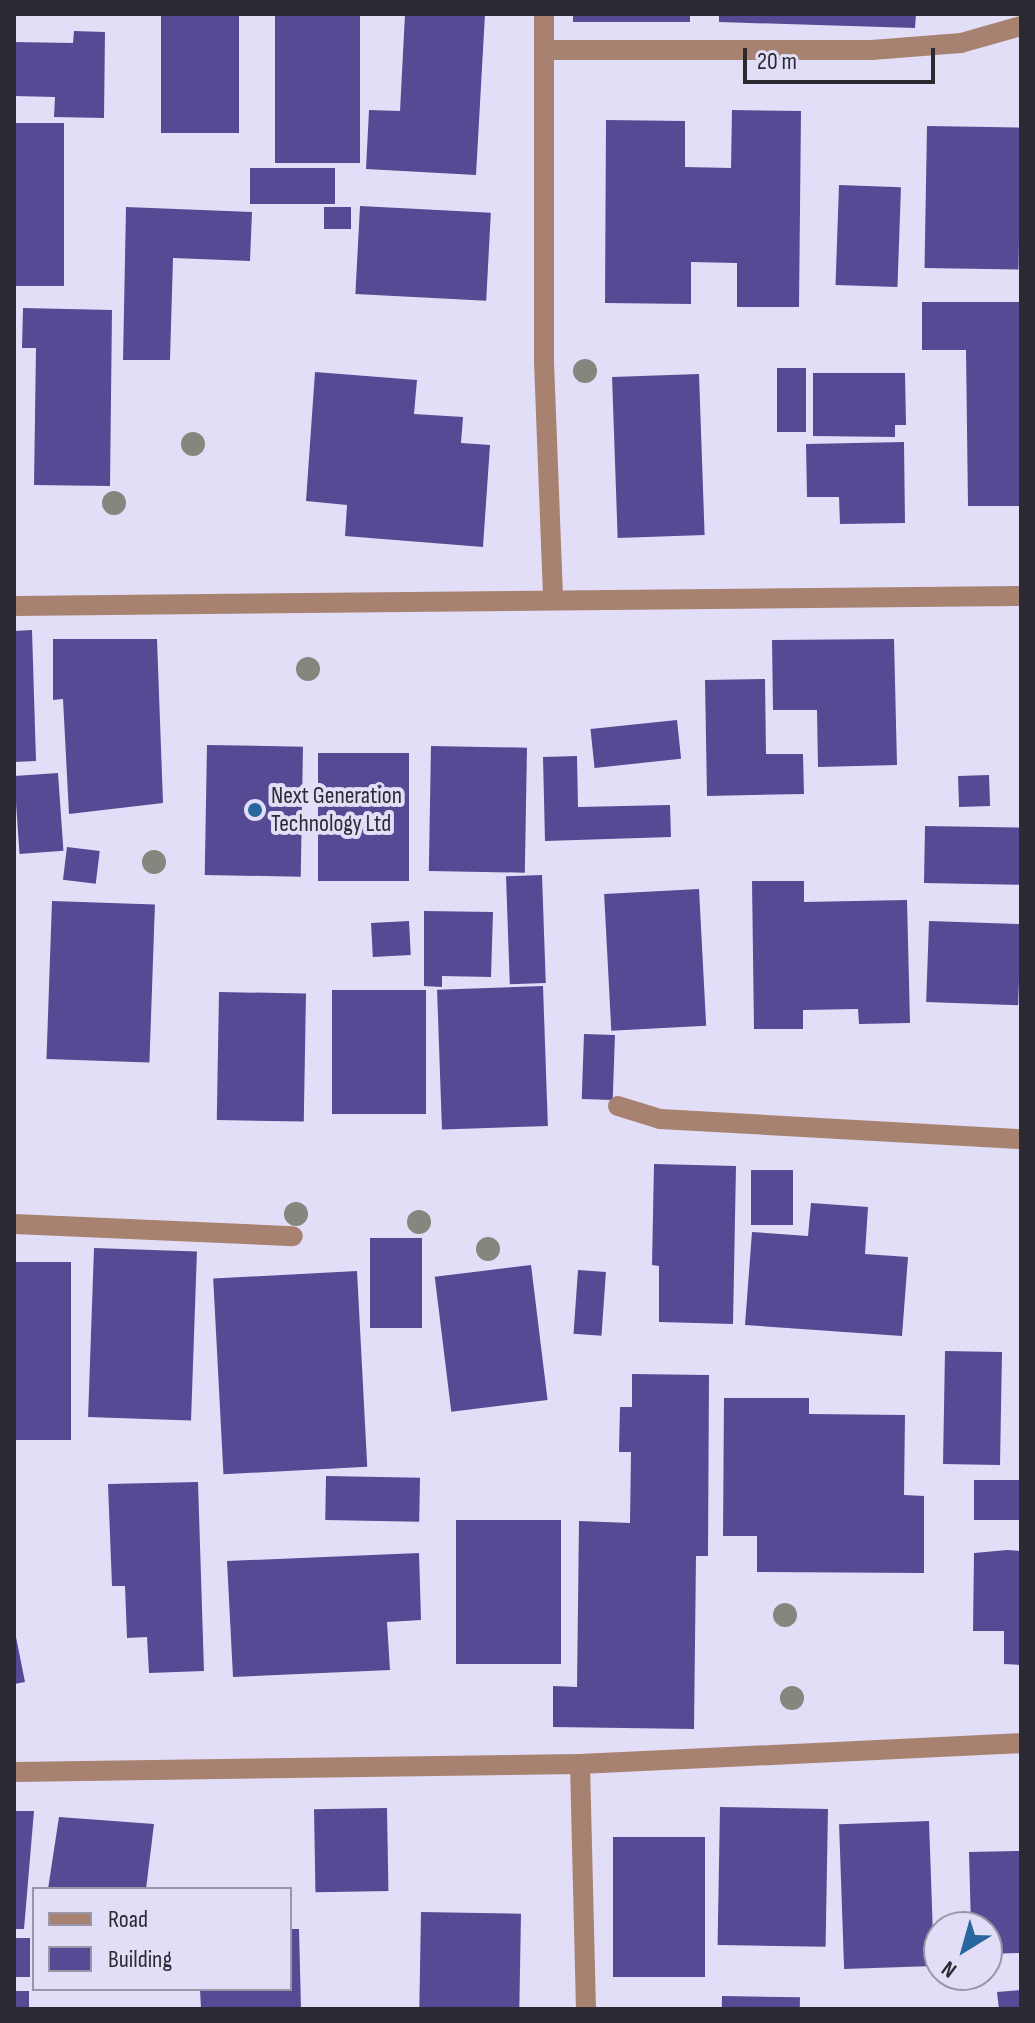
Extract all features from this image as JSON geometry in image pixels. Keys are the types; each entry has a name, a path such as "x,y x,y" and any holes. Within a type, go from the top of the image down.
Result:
{"street":[{"path":"544,14 544,362 553,598"},
{"path":"544,50 872,50 961,43 1021,26"},
{"path":"14,606 553,598 1021,596"},
{"path":"618,1106 660,1119 1021,1139"},
{"path":"14,1224 293,1236"},
{"path":"14,1772 580,1764 1021,1743"},
{"path":"580,1764 586,2009"}],"building":[{"path":"161,14 239,14 239,133 161,133"},
{"path":"275,14 360,14 360,163 275,163"},
{"path":"405,14 485,14 476,175 366,169 369,110 400,111"},
{"path":"573,14 690,14 690,22 573,22"},
{"path":"719,14 916,14 915,28 719,22"},
{"path":"74,31 105,32 104,118 54,117 55,97 14,96 14,42 73,43"},
{"path":"732,110 801,111 799,307 737,307 737,263 691,262 691,304 605,303 606,120 685,121 685,167 731,168"},
{"path":"14,123 64,123 64,286 14,286"},
{"path":"927,126 1021,128 1019,270 925,268"},
{"path":"250,168 335,168 335,204 250,204"},
{"path":"839,185 901,187 897,287 836,285"},
{"path":"360,206 491,213 486,301 355,294"},
{"path":"126,207 252,212 250,261 173,258 170,360 123,360"},
{"path":"324,207 351,207 351,229 324,229"},
{"path":"922,302 1021,302 1021,506 968,506 966,350 922,350"},
{"path":"23,308 112,310 110,486 34,485 36,348 22,348"},
{"path":"777,368 806,368 806,432 777,432"},
{"path":"315,372 417,380 414,414 463,417 461,443 490,445 483,547 345,536 347,505 306,501"},
{"path":"813,373 905,373 906,425 895,425 895,437 813,436"},
{"path":"699,374 705,535 618,538 612,377"},
{"path":"904,442 905,523 840,524 839,497 807,497 806,444"},
{"path":"32,630 36,761 14,762 14,631"},
{"path":"53,639 157,639 163,803 69,814 63,699 53,700"},
{"path":"894,639 897,765 818,767 817,710 773,710 772,640"},
{"path":"765,679 766,754 803,754 804,794 707,796 705,680"},
{"path":"677,720 681,759 595,768 590,729"},
{"name":"Next Generation Technology Ltd","path":"207,745 303,747 301,877 205,875"},
{"path":"431,746 527,748 525,873 429,871"},
{"path":"318,753 409,753 409,881 318,881"},
{"path":"577,756 578,807 670,805 671,837 545,841 543,757"},
{"path":"58,773 63,851 20,854 14,776"},
{"path":"989,775 990,806 959,807 958,776"},
{"path":"925,826 1021,828 1020,885 924,883"},
{"path":"67,847 100,851 96,884 63,880"},
{"path":"542,875 546,983 510,984 506,876"},
{"path":"752,881 804,881 804,902 907,900 910,1023 859,1024 858,1009 803,1010 803,1029 754,1029"},
{"path":"699,889 706,1026 611,1031 604,894"},
{"path":"52,901 155,905 149,1062 46,1059"},
{"path":"424,911 493,912 491,977 442,976 442,987 424,986"},
{"path":"409,921 411,955 373,957 371,923"},
{"path":"929,921 1021,924 1018,1005 926,1002"},
{"path":"543,986 548,1126 442,1130 437,990"},
{"path":"332,990 426,990 426,1114 332,1114"},
{"path":"219,992 306,994 304,1121 217,1120"},
{"path":"584,1034 615,1035 613,1100 582,1099"},
{"path":"654,1164 736,1166 733,1324 659,1322 659,1266 652,1265"},
{"path":"751,1170 793,1170 793,1225 751,1225"},
{"path":"811,1203 868,1207 865,1254 908,1257 902,1336 745,1325 752,1232 808,1236"},
{"path":"370,1238 422,1238 422,1328 370,1328"},
{"path":"94,1248 197,1252 191,1420 88,1417"},
{"path":"14,1262 71,1262 71,1440 14,1440"},
{"path":"531,1265 548,1400 451,1412 435,1277"},
{"path":"578,1270 606,1272 601,1336 574,1334"},
{"path":"357,1271 367,1467 223,1474 213,1279"},
{"path":"945,1351 1002,1352 1000,1465 943,1464"},
{"path":"632,1374 709,1375 708,1556 696,1556 694,1729 553,1727 553,1686 577,1687 579,1521 630,1523 631,1452 619,1452 620,1407 632,1407"},
{"path":"724,1398 809,1398 809,1414 905,1415 904,1495 924,1496 924,1573 757,1572 757,1536 723,1536"},
{"path":"326,1476 420,1478 419,1522 325,1520"},
{"path":"974,1480 1021,1480 1021,1520 974,1520"},
{"path":"198,1482 204,1671 149,1673 147,1637 127,1638 125,1586 112,1586 108,1484"},
{"path":"456,1520 561,1520 561,1664 456,1664"},
{"path":"1021,1551 1021,1665 1004,1664 1004,1631 973,1631 974,1553"},
{"path":"419,1553 421,1620 387,1622 390,1670 233,1677 227,1561"},
{"path":"14,1627 25,1682 14,1684"},
{"path":"720,1807 828,1809 826,1947 718,1945"},
{"path":"387,1808 388,1891 315,1892 314,1809"},
{"path":"14,1811 34,1811 24,1929 14,1929"},
{"path":"59,1817 154,1824 146,1887 48,1887"},
{"path":"929,1821 932,1911 923,1911 923,1966 844,1969 839,1824"},
{"path":"613,1837 705,1837 705,1977 613,1977"},
{"path":"1021,1851 1020,1953 1003,1954 1003,1911 971,1911 969,1852"},
{"path":"421,1912 521,1914 519,2009 419,2009"},
{"path":"292,1929 299,1929 301,2009 201,2009 200,1991 292,1991"},
{"path":"14,1938 30,1938 30,1977 14,1977"},
{"path":"1021,1990 1021,2009 999,2009 997,1992"},
{"path":"14,1991 29,1991 29,2009 14,2009"},
{"path":"722,1996 800,1997 800,2009 722,2009"}],"place":[{"name":"Next Generation Technology Ltd","path":"255,810"}]}
